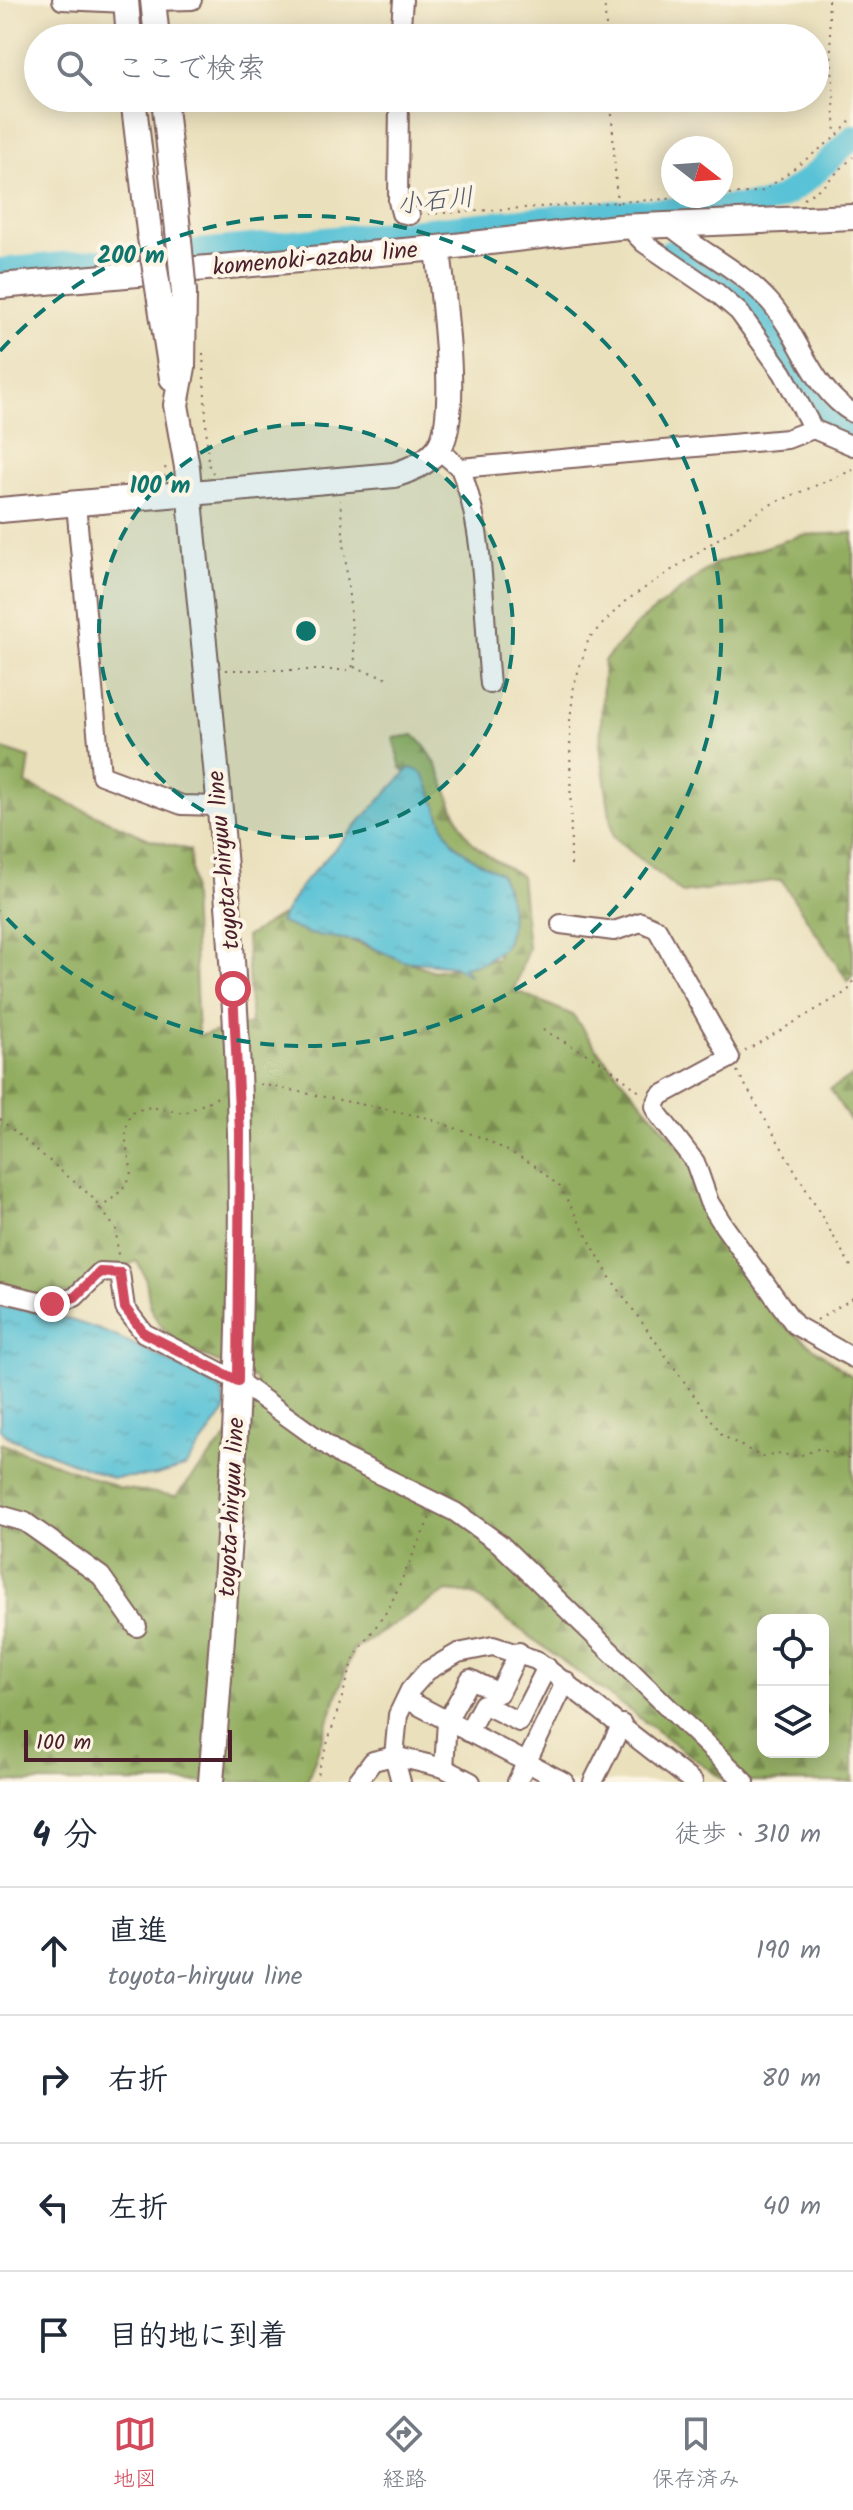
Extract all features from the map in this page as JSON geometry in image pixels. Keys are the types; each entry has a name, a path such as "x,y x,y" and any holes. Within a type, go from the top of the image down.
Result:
{"main road":[{"path":"153,0 156,24"},
{"path":"126,2 128,24"},
{"name":"toyota-hiryuu line","path":"135,112 149,231 187,467 229,920 240,1132 238,1381 211,1782"},
{"name":"toyota-hiryuu line","path":"165,112 184,293 183,367 176,405"},
{"name":"komenoki-azabu line","path":"0,286 438,248 634,226 853,217"},
{"name":"komenoki-azabu line","path":"438,248 450,414 438,449"},
{"path":"0,510 394,475 415,468 438,449"}],"street":[{"path":"62,0 126,2"},
{"path":"153,0 192,0"},
{"path":"401,24 403,0"},
{"path":"399,112 398,201 401,213 410,215"},
{"path":"674,225 675,230 698,249 768,299 835,402 853,413"},
{"path":"634,226 636,235 644,243 717,293 739,312 783,373 813,429 853,446"},
{"path":"460,468 787,439 813,429"},
{"path":"438,449 460,468 471,502 490,684"},
{"path":"76,504 101,775 182,805 219,806"},
{"path":"561,924 614,931 641,922 657,929 730,1058 660,1096 655,1104 658,1114 695,1162 709,1202 724,1226 792,1320 853,1358"},
{"path":"0,1292 52,1304 75,1297 100,1272 120,1273 125,1308 144,1333 238,1381 342,1456 465,1518 500,1544 745,1782"},
{"path":"0,1515 25,1522 101,1576 137,1627"},
{"path":"401,1782 394,1756 398,1715 406,1699 427,1671 458,1653 493,1646 519,1652 547,1667 693,1782"},
{"path":"444,1768 447,1721 470,1679 499,1693 519,1652"},
{"path":"468,1732 483,1704 519,1722 547,1667"},
{"path":"517,1782 566,1681"},
{"path":"406,1699 564,1782"},
{"path":"593,1782 622,1724"},
{"path":"357,1782 373,1761 394,1756 444,1768 471,1782"}],"path":[{"path":"604,0 606,24"},
{"path":"828,0 837,136"},
{"path":"612,112 617,200"},
{"path":"733,195 764,191 837,136 853,118"},
{"path":"784,219 853,157"},
{"path":"410,215 661,198"},
{"path":"202,344 208,464 213,471 214,489"},
{"path":"571,865 570,721 574,685 589,638 624,602 767,506 832,482 853,470"},
{"path":"205,671 351,670 355,661 339,490 341,479"},
{"path":"353,667 388,678"},
{"path":"853,981 848,991 730,1058 853,1270"},
{"path":"543,1030 605,1064 655,1104"},
{"path":"258,1084 424,1117 483,1138 533,1164 560,1187 609,1276 723,1436 762,1457 779,1454 799,1456 818,1449 853,1460"},
{"path":"99,1209 124,1191 130,1180 123,1132 131,1112 150,1107 185,1113 220,1096"},
{"path":"0,1119 75,1181 116,1229 120,1273"},
{"path":"806,1331 814,1322 853,1298"},
{"path":"315,1782 355,1656 389,1608 436,1504"}],"green space":[{"path":"853,533 853,975 848,981 781,880 682,893 613,837 600,746 604,661 638,623 714,564 802,535"},
{"path":"414,735 432,757 471,841 521,876 528,948 514,990 573,1015 599,1052 692,1161 701,1205 778,1321 853,1377 853,1782 726,1782 472,1594 447,1591 353,1650 307,1782 0,1782 0,1443 120,1488 176,1496 255,1405 256,1380 198,1354 161,1327 153,1313 144,1275 136,1261 80,1294 45,1292 0,1304 0,748 30,758 26,784 149,839 190,850 198,1036 251,1024 246,937 281,915 434,971 497,959 503,916 425,816 418,783 401,768 393,738"},
{"path":"853,1076 853,1125 830,1089"}],"water":[{"path":"410,768 422,772 450,838 468,855 500,873 507,891 511,910 508,938 504,947 484,962 463,967 470,976 454,966 403,961 357,941 309,934 279,922 302,884"},
{"path":"0,1307 30,1310 87,1325 143,1348 222,1390 226,1410 185,1467 153,1476 112,1478 10,1438 0,1430"}],"waterway":[{"name":"小石川","path":"0,270 584,214 758,205 797,187 853,137"},
{"path":"670,251 745,302 794,368 820,413 836,425 853,431"}],"route":[{"path":"52,1304 75,1297 105,1269 120,1273 125,1308 144,1333 238,1381 240,1132 233,989"}]}
